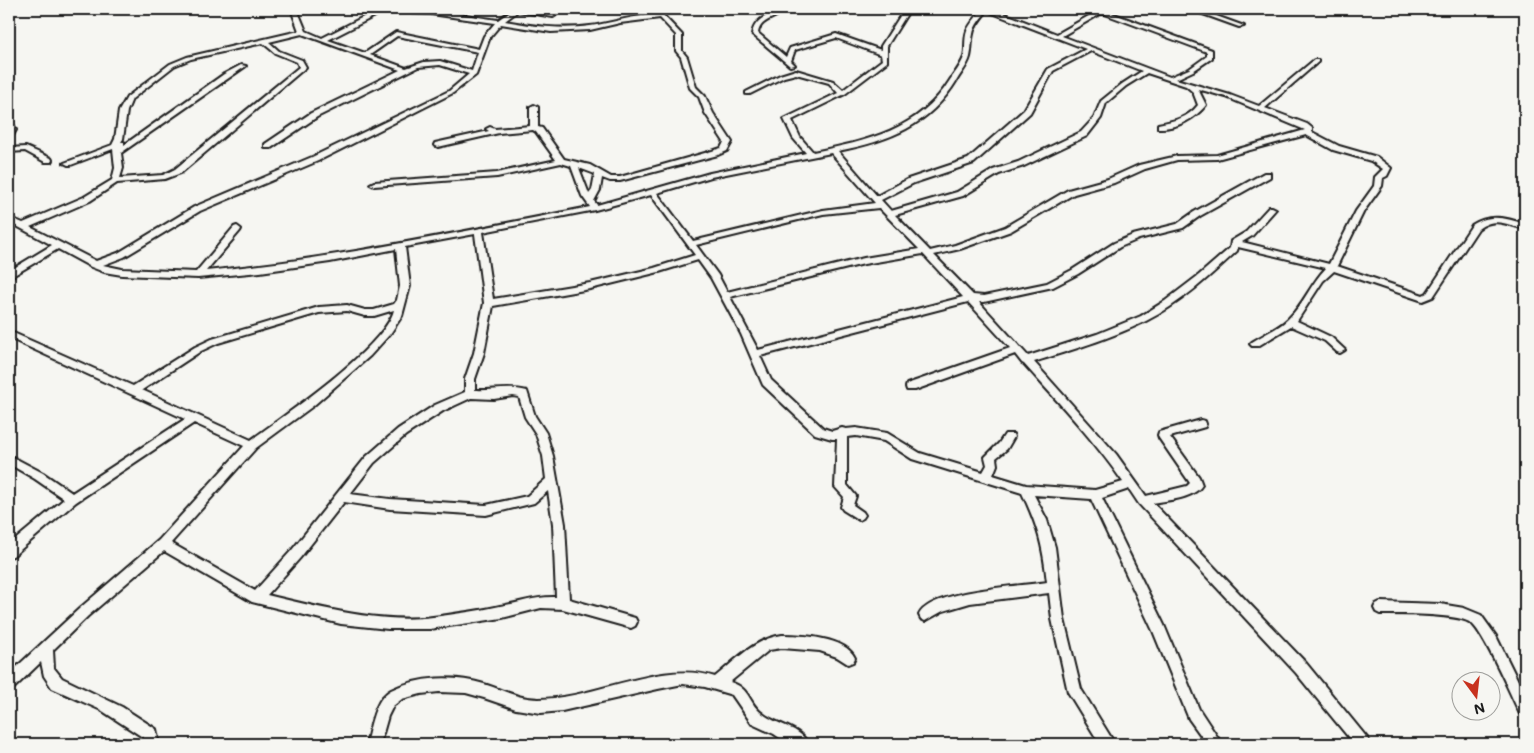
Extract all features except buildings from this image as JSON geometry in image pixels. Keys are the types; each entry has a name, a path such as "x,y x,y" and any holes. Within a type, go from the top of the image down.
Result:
{"street":[{"path":"294,9 303,32"},
{"path":"322,40 377,12 389,10 411,9 557,30 590,28 658,16 663,18 680,35 679,51 684,57 690,82 702,96 709,113 728,142 727,146 715,153 626,178 610,178 587,167 575,166 561,160 539,130 534,128 499,131 438,145"},
{"path":"94,265 121,254 197,209 315,159 451,92 474,74 486,39 500,22 516,9 553,15"},
{"path":"9,218 94,265 122,272 198,275 260,270 479,232 652,191 710,175 834,150 891,134 918,120 945,94 967,57 970,31 986,9 1170,79 1261,108 1304,126 1309,130 1307,132"},
{"path":"1192,9 1241,26"},
{"path":"1059,36 1104,10 1210,50 1210,57 1198,66 1170,79"},
{"path":"812,155 797,138 788,119 843,93 885,61 884,46 904,14"},
{"path":"775,15 769,16 758,25 755,34 803,73 836,85 843,93"},
{"path":"115,181 118,172 117,148 123,111 129,98 172,65 195,57 303,32 406,70"},
{"path":"366,55 396,34 482,51"},
{"path":"788,62 792,49 832,36 843,38 883,53"},
{"path":"24,226 79,203 115,181 143,180 173,174 303,67 302,62 276,52 266,42"},
{"path":"690,244 823,212 879,202 911,181 971,161 1027,111 1050,70 1091,50"},
{"path":"1261,108 1316,61"},
{"path":"268,146 314,115 406,70 426,63 439,62 474,74"},
{"path":"68,163 134,142 219,80 243,66"},
{"path":"890,214 960,194 996,172 1021,164 1084,134 1097,118 1103,102 1124,84 1147,70"},
{"path":"748,93 790,73 803,73"},
{"path":"1161,126 1182,120 1198,111 1202,105 1196,91 1186,84"},
{"path":"534,107 534,128"},
{"path":"9,124 12,130 9,135"},
{"path":"490,129 499,131"},
{"path":"726,295 864,261 957,247 1008,229 1071,192 1111,181 1142,167 1177,158 1218,157 1307,132 1336,148 1374,159 1387,168 1384,174 1379,177 1378,186 1360,211 1332,267 1320,279 1301,310 1291,322 1255,344"},
{"path":"9,150 26,149 48,160"},
{"path":"834,150 879,202 970,298 1083,423 1143,501 1301,668 1363,744"},
{"path":"374,184 497,175 561,160"},
{"path":"575,166 586,196 593,204"},
{"path":"593,204 599,173"},
{"path":"754,354 970,298 984,299 1050,285 1075,272 1117,245 1136,237 1180,226 1197,214 1267,175"},
{"path":"652,191 701,257 726,295 767,382 819,431 832,435 842,432 875,434 887,437 916,456 1026,490 1094,495 1131,484"},
{"path":"1234,243 1249,234 1272,209"},
{"path":"1234,243 1332,267 1411,295 1428,298 1475,226 1482,221 1494,218 1525,227"},
{"path":"198,275 237,229"},
{"path":"470,394 470,379 479,353 490,303 479,232"},
{"path":"1025,361 1080,343 1143,318 1166,305 1210,273 1234,249 1234,243"},
{"path":"9,275 58,245"},
{"path":"9,684 84,612 163,544 252,446 309,403 367,354 387,332 397,316 405,279 400,245"},
{"path":"490,303 554,294 651,272 701,257"},
{"path":"134,390 183,358 215,341 319,310 347,308 365,313 374,313 397,306 402,299"},
{"path":"1291,322 1328,339 1340,350"},
{"path":"9,334 252,446"},
{"path":"911,387 1016,350"},
{"path":"256,598 296,554 370,460 402,432 439,408 470,394 494,395 513,392 523,394 530,417 541,433 548,456 559,524 563,603"},
{"path":"9,552 72,499 192,419"},
{"path":"1143,501 1190,490 1196,485 1163,435 1201,424"},
{"path":"842,432 841,487 850,496 847,507 859,516"},
{"path":"986,478 992,464 990,457 1003,446 1009,437"},
{"path":"9,459 39,476 72,499"},
{"path":"341,497 390,504 486,510 530,500 536,497 552,481"},
{"path":"1026,490 1041,520 1050,547 1058,619 1076,692 1108,744"},
{"path":"1094,495 1159,629 1194,714 1215,744"},
{"path":"163,544 256,598 341,618 388,623 430,624 502,612 541,602 563,603 631,622"},
{"path":"924,615 936,606 972,598 1034,591 1054,586"},
{"path":"1380,608 1440,610 1464,614 1477,619 1491,640 1525,709"},
{"path":"718,683 765,645 797,641 823,644 844,652 848,658"},
{"path":"47,649 46,666 50,677 57,683 111,708 139,725 151,734 152,744"},
{"path":"373,744 389,699 398,693 423,687 461,686 529,705 562,704 683,678 718,683 736,690 758,719 779,729 801,744"}]}
